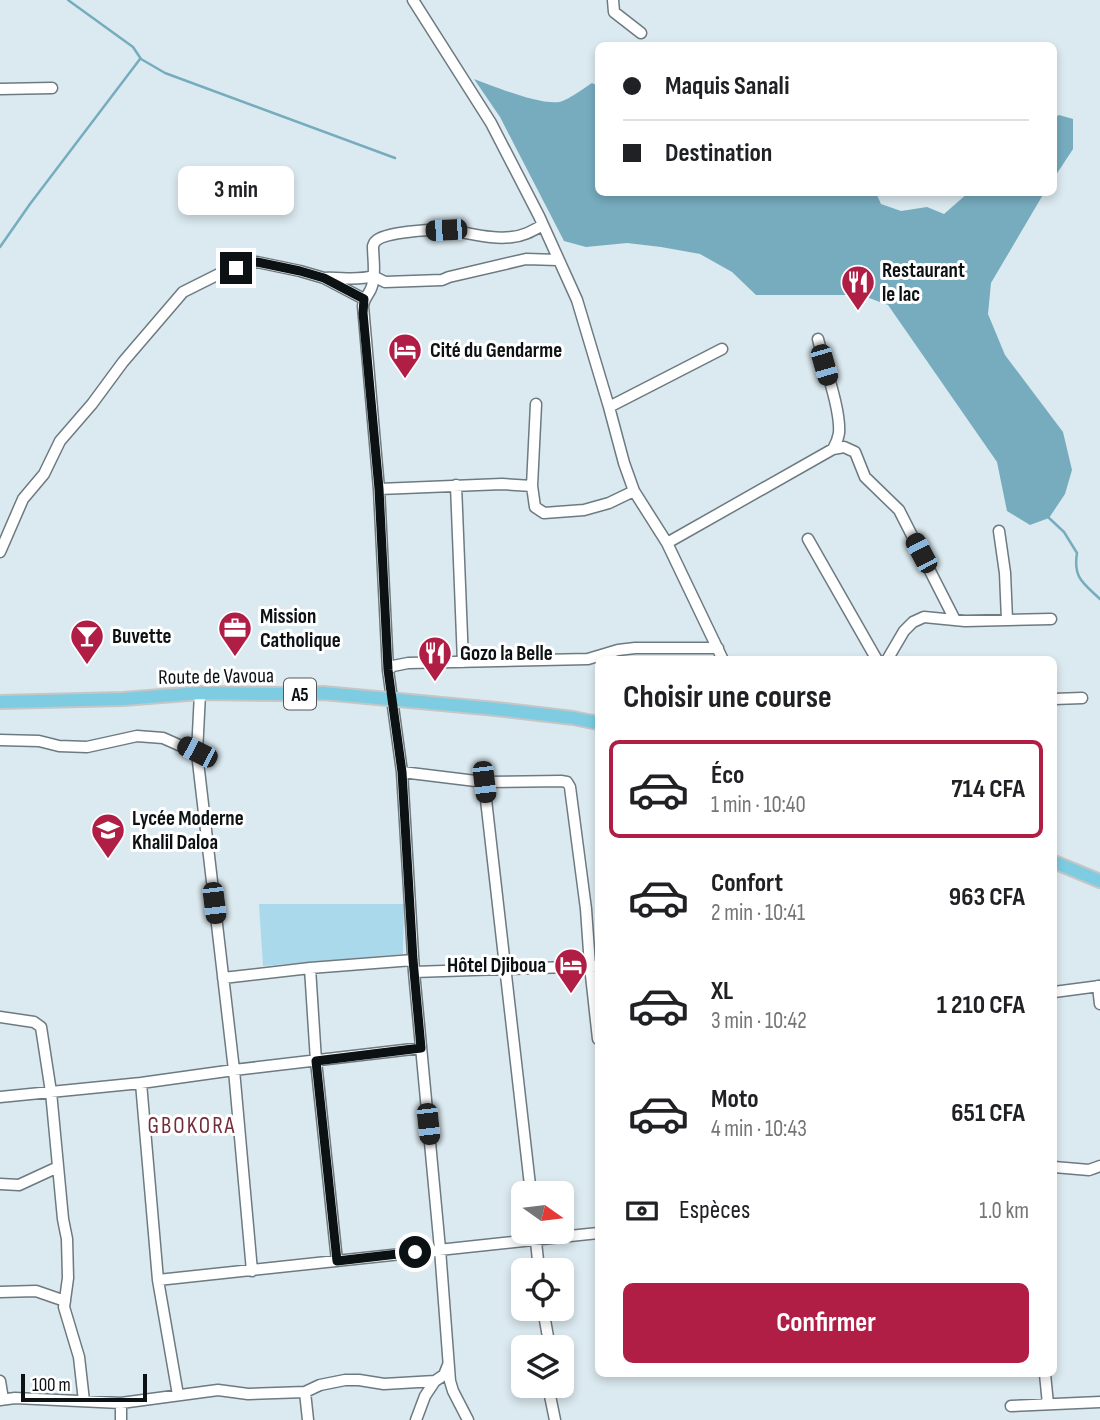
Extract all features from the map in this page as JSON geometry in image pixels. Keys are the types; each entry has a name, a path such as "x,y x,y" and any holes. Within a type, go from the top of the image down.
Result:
{"main road":[{"name":"Route de Vavoua","path":"0,702 123,699 200,693 323,693 595,722"},
{"path":"1057,863 1100,881"}],"street":[{"path":"413,0 491,123 543,225 577,300 634,491 667,542 721,656"},
{"path":"613,0 614,12 641,33"},
{"path":"0,89 52,88"},
{"path":"468,1420 453,1391 449,1359 413,960 402,772 388,670 379,489 363,313 364,299 374,282 373,246 380,238 406,232 446,230 497,238 514,237 527,234 543,225"},
{"path":"324,278 362,280 373,276 385,282 442,280 526,259 558,260"},
{"path":"0,552 23,499 44,474 60,441 183,292 221,273 257,262 324,278 364,299"},
{"path":"818,339 839,423 839,434 833,449"},
{"path":"609,407 722,349"},
{"path":"536,404 532,486 535,507 544,513 584,510 609,503 634,491"},
{"path":"667,542 833,449 844,447 855,452 865,477 899,510 955,620"},
{"path":"379,489 502,484 532,486"},
{"path":"456,485 463,662"},
{"path":"999,531 1005,573 1007,620"},
{"path":"808,539 875,656"},
{"path":"889,656 904,631 913,622 924,617 955,620 1051,619"},
{"path":"598,656 635,648 718,648"},
{"path":"388,670 393,666 408,663 595,657"},
{"path":"200,693 197,752 234,1070 252,1271"},
{"path":"1057,699 1083,698"},
{"path":"0,740 87,747 137,736 163,738 197,752"},
{"path":"402,772 484,782 567,782 570,787 595,984"},
{"path":"484,782 529,1181"},
{"path":"223,978 413,960"},
{"path":"414,972 594,966"},
{"path":"310,968 316,1061 337,1261"},
{"path":"1057,992 1099,986 1100,1004"},
{"path":"0,1017 34,1022 41,1027 67,1239 68,1279 64,1307 79,1357 84,1401"},
{"path":"0,1097 141,1083 421,1048"},
{"path":"141,1083 158,1280 178,1395"},
{"path":"1057,1167 1089,1170 1100,1166"},
{"path":"0,1184 19,1185 58,1167"},
{"path":"574,1234 595,1233"},
{"path":"158,1280 511,1239"},
{"path":"0,1292 36,1291 65,1301"},
{"path":"416,1420 425,1396 435,1381 444,1375 449,1359"},
{"path":"1045,1377 1048,1404"},
{"path":"0,1381 2,1399 121,1403 218,1390 248,1394 305,1392 320,1385 345,1380 384,1384 435,1381"},
{"path":"305,1392 308,1420"},
{"path":"550,1398 555,1420"},
{"path":"1011,1406 1100,1402"},
{"path":"121,1403 121,1420"}],"shaded area":[{"path":"474,79 516,94 550,102 559,102 592,83 595,84 595,196 877,196 881,204 901,211 927,207 944,214 965,196 1042,196 991,283 988,314 1005,355 1063,432 1072,470 1065,494 1049,518 1030,525 1007,511 997,462 888,305 861,295 756,295 732,272 700,254 627,243 586,247 564,241 500,117"},
{"path":"1057,116 1073,119 1073,149 1057,173"},
{"path":"259,904 404,904 403,954 263,966"}],"waterway":[{"path":"68,0 133,47 141,59 165,73 395,158"},
{"path":"0,247 140,59"},
{"path":"1048,517 1064,532 1077,553 1078,574 1100,599"}],"place":[{"name":"Restaurant le lac","path":"858,312"},
{"name":"Cité du Gendarme","path":"405,380"},
{"name":"Mission Catholique","path":"235,658"},
{"name":"Buvette","path":"87,666"},
{"name":"Gozo la Belle","path":"435,683"},
{"name":"Lycée Moderne Khalil Daloa","path":"108,860"},
{"name":"Hôtel Djiboua","path":"571,995"}],"district":[{"name":"GBOKORA","path":"192,1125"}],"route":[{"path":"236,268 257,262 300,271 324,278 364,299 379,489 388,670 402,772 421,1048 316,1061 337,1261 415,1252"}]}
